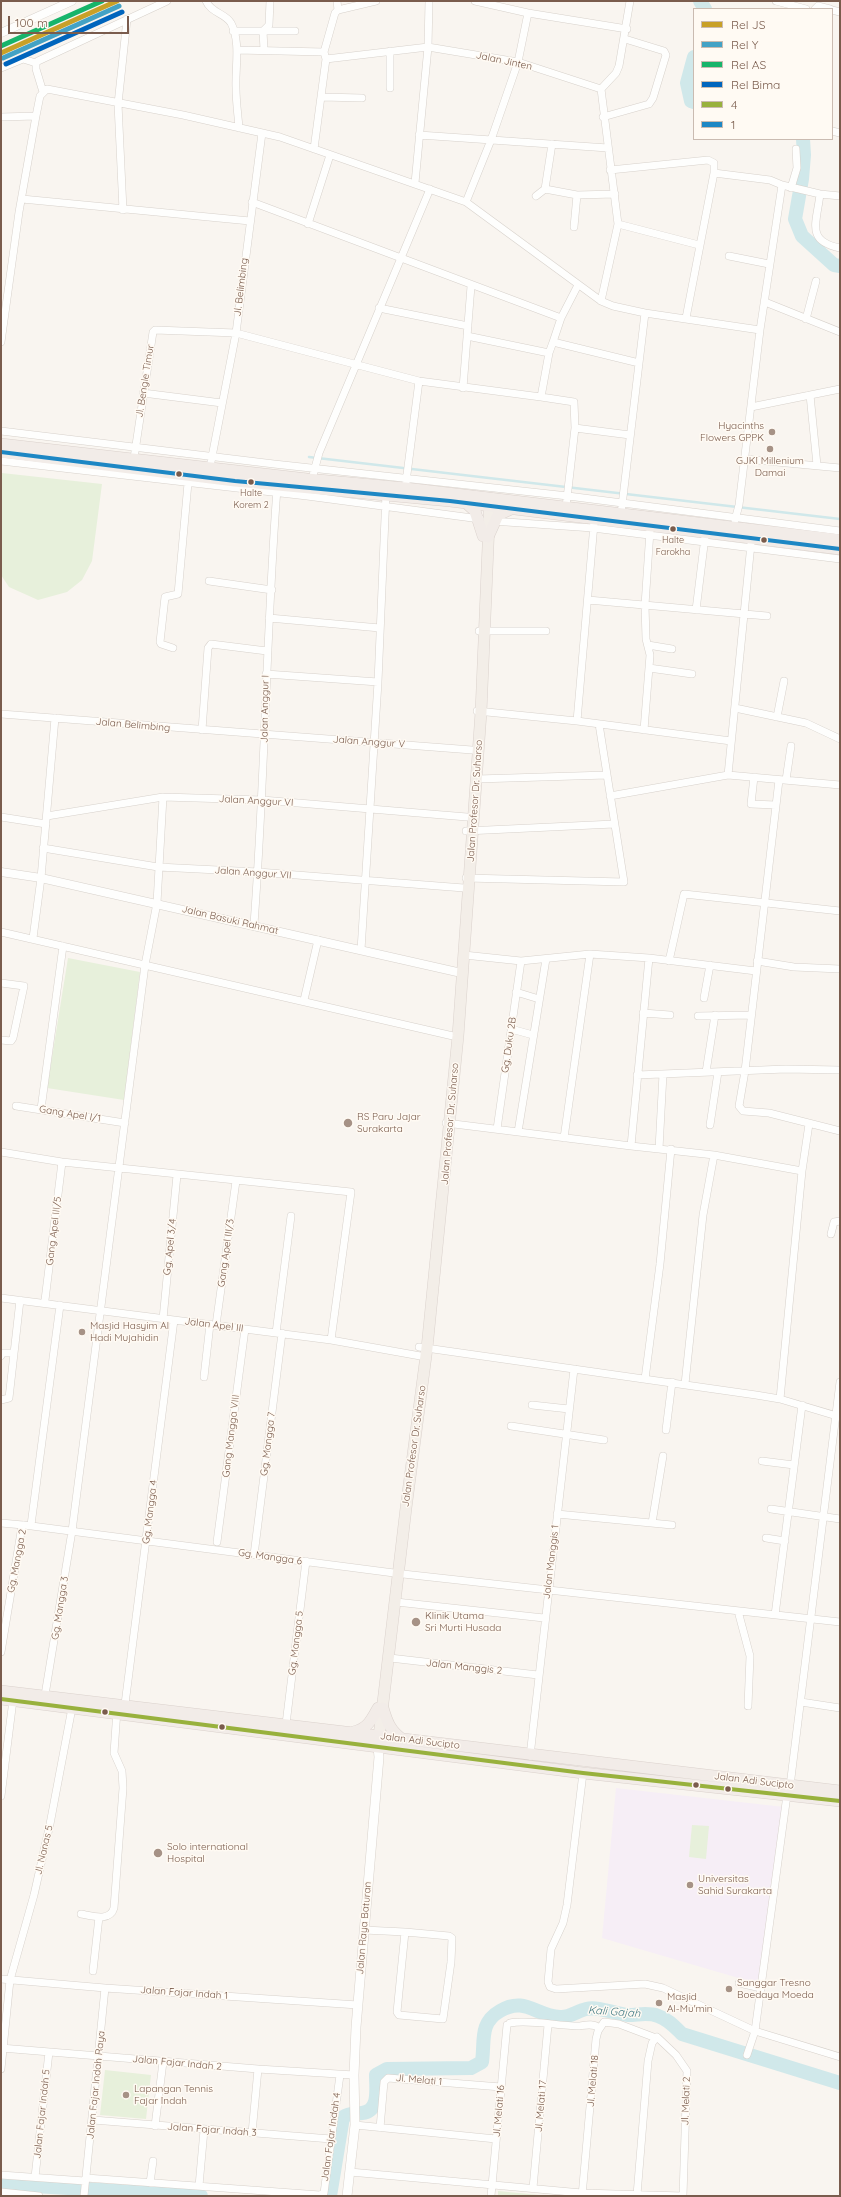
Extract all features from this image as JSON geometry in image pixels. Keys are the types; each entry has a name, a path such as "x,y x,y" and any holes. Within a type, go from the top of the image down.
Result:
{"highway":[{"path":"1,444 134,458 212,458 273,469 309,488 386,494 466,503 486,512 512,509 594,524 650,531 705,537 751,538 836,549"},
{"path":"1,452 291,491 309,488 406,483 486,512 622,504 735,520 751,538"},
{"path":"485,536 486,512"},
{"path":"485,536 486,512"},
{"path":"751,538 814,532 836,549"},
{"name":"Jalan Adi Sucipto","path":"1,1690 46,1690 120,1707 583,1772 788,1790 840,1791"},
{"name":"Jalan Adi Sucipto","path":"1,1699 13,1705 71,1713 120,1707 286,1724 350,1733 377,1744 403,1739 788,1790 840,1801"},
{"path":"350,1733 363,1730 369,1725 380,1708"},
{"path":"380,1708 387,1724 393,1732 403,1739"}],"main road":[{"name":"Jalan Profesor Dr. Suharso","path":"447,1123 452,1036 462,954 469,831 477,779 485,536"},
{"name":"Jalan Profesor Dr. Suharso","path":"469,831 467,817 472,750 479,711"},
{"name":"Jalan Profesor Dr. Suharso","path":"377,1744 380,1708 423,1352 447,1123 460,972"},
{"name":"Jalan Profesor Dr. Suharso","path":"380,1708 390,1658 396,1602 396,1573"},
{"name":"Jalan Raya Baturan","path":"347,2196 355,2123 354,2075 358,2005 377,1744"}],"street":[{"path":"1,33 72,1"},
{"path":"36,63 42,58 167,1"},
{"path":"206,1 210,8 228,19 233,30 237,50 236,89 239,128"},
{"path":"264,50 263,31 269,25 270,1"},
{"path":"337,1 338,10"},
{"path":"314,150 322,97 325,56 332,18 338,10 376,1"},
{"path":"415,184 428,47 429,1"},
{"path":"478,1 528,13 627,29"},
{"path":"602,301 618,224 601,89 618,70 627,29 630,1"},
{"path":"776,1 788,7"},
{"path":"817,5 828,8"},
{"path":"466,202 491,140 518,62 528,13"},
{"path":"123,210 118,104 127,19"},
{"path":"233,30 295,31"},
{"path":"604,117 649,104 653,98 666,55 664,51 625,39"},
{"name":"Jalan Jinten","path":"237,50 264,50 325,56 428,47 518,62 601,89"},
{"path":"390,51 390,88"},
{"path":"1,68 23,59 36,63"},
{"path":"36,63 36,69 43,92"},
{"path":"1,342 22,199 40,96 43,92 52,90 262,132 330,155 466,202 578,285 602,301 613,306 645,313 760,330"},
{"path":"322,97 362,98"},
{"path":"1,117 36,116"},
{"name":"Jl. Belimbing","path":"212,458 236,333 262,132"},
{"path":"419,135 608,148"},
{"path":"536,196 545,189 552,144"},
{"path":"793,189 797,168 796,149"},
{"path":"308,224 330,155"},
{"path":"610,170 708,160 714,163 714,173 686,318"},
{"path":"714,173 770,180 793,189 840,196"},
{"path":"782,185 760,330 739,505 735,520 814,532 840,531"},
{"path":"430,189 319,453 309,488 386,508 486,512 594,524 577,721"},
{"path":"545,189 577,195 614,194"},
{"path":"820,194 815,230 816,237 824,244 840,248"},
{"path":"574,227 577,195"},
{"path":"22,199 123,210 250,221"},
{"path":"252,202 402,258 471,286 561,318"},
{"path":"618,224 699,245"},
{"path":"729,256 770,264"},
{"path":"806,319 816,281"},
{"path":"541,397 549,353 561,318 578,285"},
{"path":"463,388 471,286"},
{"path":"765,302 840,332"},
{"path":"379,308 468,326"},
{"path":"273,469 316,464 406,483 569,489 622,504 645,313"},
{"name":"Jl. Bengle Timur","path":"134,458 152,335 154,330 236,333"},
{"path":"236,333 419,381 574,402 575,428 566,507"},
{"path":"467,336 549,353"},
{"path":"553,342 639,363"},
{"path":"406,483 406,467 419,381"},
{"path":"751,407 840,389"},
{"path":"143,393 222,403"},
{"path":"810,395 817,465"},
{"path":"575,428 630,435"},
{"path":"1,431 135,444 212,458"},
{"path":"745,459 840,468"},
{"path":"1,461 188,483 262,488"},
{"path":"173,648 160,644 160,642 165,597 178,594 188,483"},
{"name":"Jalan Anggur I","path":"254,924 262,800 267,651 272,590 277,489"},
{"path":"361,950 378,682 386,494"},
{"path":"644,730 650,652 646,639 645,605 650,531"},
{"path":"696,610 705,537"},
{"path":"728,775 745,615 751,538"},
{"path":"836,549 840,558"},
{"path":"209,581 272,590"},
{"path":"588,600 767,616"},
{"path":"269,618 380,628"},
{"path":"482,631 546,631"},
{"path":"202,730 208,648 211,644 216,643 267,651"},
{"path":"648,645 672,648"},
{"path":"648,668 692,674"},
{"path":"266,674 378,682"},
{"path":"777,717 784,681"},
{"path":"735,708 806,723 840,739"},
{"path":"479,711 577,721 731,741"},
{"name":"Jalan Belimbing","path":"1,714 265,734"},
{"path":"33,938 42,878 43,848 55,718"},
{"path":"469,831 614,824 599,724"},
{"name":"Jalan Anggur V","path":"265,734 472,750"},
{"path":"791,746 776,805 763,904 745,1071 739,1106 740,1109 769,1113 840,1131"},
{"path":"477,779 607,775"},
{"path":"610,796 728,775 840,785"},
{"path":"754,777 751,804 776,805"},
{"name":"Jalan Anggur VI","path":"1,817 46,820 163,797 262,800 467,817"},
{"name":"Gg. Mangga 3","path":"46,1690 72,1531 99,1311 120,1168 145,965 157,903 163,797"},
{"name":"Jalan Anggur VII","path":"43,848 158,867 258,872 366,880 621,883 625,879 614,824"},
{"name":"Jalan Basuki Rahmat","path":"1,872 42,878 254,924 460,972"},
{"path":"669,961 684,894 763,904 840,911"},
{"path":"1,932 304,1000 363,1016 452,1036"},
{"path":"304,1000 318,940"},
{"path":"41,1109 63,946"},
{"path":"462,954 521,961 590,954 649,958 756,970"},
{"path":"564,1138 590,954"},
{"path":"631,1146 649,958"},
{"path":"518,1132 546,959"},
{"name":"Gg. Duku 2B","path":"497,1129 521,961"},
{"path":"757,961 794,967 840,969"},
{"path":"704,998 710,965"},
{"path":"1,982 24,986 13,1038 11,1041 1,1040"},
{"path":"516,992 539,999"},
{"path":"643,1012 670,1015"},
{"path":"706,1072 715,1015"},
{"path":"698,1016 751,1015"},
{"path":"511,1029 533,1035"},
{"path":"637,1075 745,1071 840,1070"},
{"path":"710,1125 718,1072"},
{"path":"659,1149 663,1074"},
{"name":"Gang Apel I/1","path":"16,1106 125,1123"},
{"path":"447,1123 631,1146 671,1149 802,1171"},
{"path":"780,1399 802,1171 810,1124"},
{"path":"645,1379 660,1264 671,1149"},
{"path":"1,1152 62,1162 236,1181 240,1179 351,1192 331,1340"},
{"path":"684,1384 703,1216 714,1156"},
{"name":"Gang Apel III/5","path":"45,1300 62,1162"},
{"name":"Gg. Apel 3/4","path":"163,1319 178,1174"},
{"name":"Gang Apel III/3","path":"204,1377 236,1181"},
{"name":"Gg. Mangga 7","path":"254,1555 292,1216"},
{"path":"831,1234 834,1222 840,1221"},
{"name":"Jalan Apel III","path":"1,1298 672,1382 780,1399 838,1416"},
{"path":"1,1400 9,1398 20,1300"},
{"path":"31,1525 60,1305"},
{"name":"Gg. Mangga 4","path":"99,1917 110,1915 114,1908 123,1788 122,1771 114,1753 147,1540 174,1320"},
{"name":"Gang Mangga VIII","path":"217,1542 245,1329"},
{"path":"1,1356 2,1353 13,1353"},
{"name":"Jalan Manggis 1","path":"530,1756 544,1618 549,1589 574,1369"},
{"path":"666,1430 672,1382"},
{"path":"747,2055 755,2031 801,1702 823,1516 838,1416 840,1382"},
{"path":"532,1405 570,1409"},
{"path":"775,1615 802,1405"},
{"path":"511,1426 604,1440"},
{"path":"652,1523 663,1456"},
{"path":"762,1461 794,1465"},
{"path":"771,1509 840,1518"},
{"path":"557,1514 672,1525"},
{"path":"1,1523 23,1525"},
{"name":"Gg. Mangga 2","path":"1,1652 23,1525 72,1531"},
{"name":"Gg. Mangga 6","path":"72,1531 396,1573 840,1622"},
{"path":"766,1538 785,1541"},
{"name":"Gg. Mangga 5","path":"286,1724 306,1561"},
{"path":"396,1602 544,1618"},
{"path":"738,1611 750,1656 748,1706"},
{"name":"Jalan Manggis 2","path":"390,1658 538,1675"},
{"path":"801,1702 840,1708"},
{"path":"1,1796 13,1705"},
{"name":"Jl. Nanas 5","path":"1,2068 10,1980 35,1888 71,1713"},
{"path":"583,1772 567,1905 564,1923 551,1950 548,1965 549,1986 556,1989 648,1984 663,1988 755,2031 840,2057"},
{"path":"81,1914 99,1917 93,1971"},
{"path":"364,1930 405,1932 449,1936 452,1938 451,1962 443,2019 400,2016 398,2014 405,1932"},
{"name":"Jalan Fajar Indah 1","path":"1,1979 105,1988 358,2005"},
{"path":"739,1983 761,1988"},
{"name":"Jalan Fajar Indah Raya","path":"84,2196 93,2120 105,1988"},
{"path":"548,2025 591,2025 599,2028 604,2022 608,2021 646,2033 656,2038 648,2060 637,2195"},
{"name":"Jl. Melati 16","path":"491,2196 501,2087 509,2024 523,2022 548,2025"},
{"name":"Jl. Melati 17","path":"533,2188 548,2025"},
{"name":"Jl. Melati 18","path":"582,2195 596,2039 599,2028"},
{"name":"Jl. Melati 2","path":"350,2172 533,2188 582,2195 683,2196 687,2071 676,2055 659,2038 656,2038"},
{"name":"Jalan Fajar Indah 2","path":"2,2048 258,2070 354,2075"},
{"name":"Jalan Fajar Indah 5","path":"35,2177 49,2052"},
{"path":"155,2126 162,2062"},
{"path":"252,2133 258,2070"},
{"name":"Jalan Fajar Indah 4","path":"1,2175 199,2186 320,2195 324,2193 340,2075"},
{"name":"Jl. Melati 1","path":"380,2128 384,2082 388,2078 501,2087"},
{"name":"Jalan Fajar Indah 3","path":"93,2120 331,2139"},
{"path":"355,2123 380,2128 496,2139"},
{"path":"199,2186 204,2130"},
{"path":"150,2183 153,2162"},
{"path":"1,2192 39,2196"}],"shaded area":[{"name":"Universitas Sahid Surakarta","path":"616,1788 784,1807 759,1984 602,1938"}],"green space":[{"path":"2,473 102,484 92,561 82,580 67,592 38,600 9,587 1,575"},
{"path":"68,958 140,972 124,1100 47,1088"},
{"path":"692,1825 709,1826 706,1859 689,1857"},
{"name":"Lapangan Tennis Fajar Indah","path":"105,2070 151,2075 146,2119 100,2115"},
{"path":"498,2191 549,2196 498,2196"}],"waterway":[{"path":"700,1 704,8"},
{"path":"693,61 687,83 691,101 693,102"},
{"path":"803,140 804,155 802,179 795,219 802,236 834,265 840,266"},
{"path":"309,457 840,519"},
{"name":"Kali Gajah","path":"330,2196 343,2117 350,2114 362,2113 372,2108 376,2098 376,2075 387,2069 471,2068 482,2062 484,2033 489,2021 500,2011 517,2005 524,2006 544,2014 560,2017 591,2008 628,2015 654,2015 662,2017 668,2021 682,2034 840,2083"},
{"name":"Kali Gajah","path":"1,2184 201,2196"}],"rail line":[{"name":"AS","path":"1,46 102,1"},
{"name":"JS","path":"1,53 117,1"},
{"name":"Y","path":"3,58 119,6"},
{"name":"Bima","path":"6,64 122,12"}],"transit line":[{"name":"1","path":"1,452 235,481 450,501 840,549"},
{"name":"4","path":"1,1699 583,1773 840,1801"}],"place":[{"name":"Hyacinths Flowers GPPK","path":"772,432"},
{"name":"GJKI Millenium Damai","path":"770,449"},
{"name":"Halte Korem 2","path":"251,482"},
{"name":"Halte Farokha","path":"673,529"},
{"name":"RS Paru Jajar Surakarta","path":"348,1123"},
{"name":"Masjid Hasyim Al Hadi Mujahidin","path":"82,1332"},
{"name":"Klinik Utama Sri Murti Husada","path":"416,1622"},
{"name":"Solo international Hospital","path":"158,1853"},
{"name":"Universitas Sahid Surakarta","path":"690,1885"},
{"name":"Sanggar Tresno Boedaya Moeda","path":"729,1989"},
{"name":"Masjid Al-Mu'min","path":"659,2003"},
{"name":"Lapangan Tennis Fajar Indah","path":"126,2095"}]}
